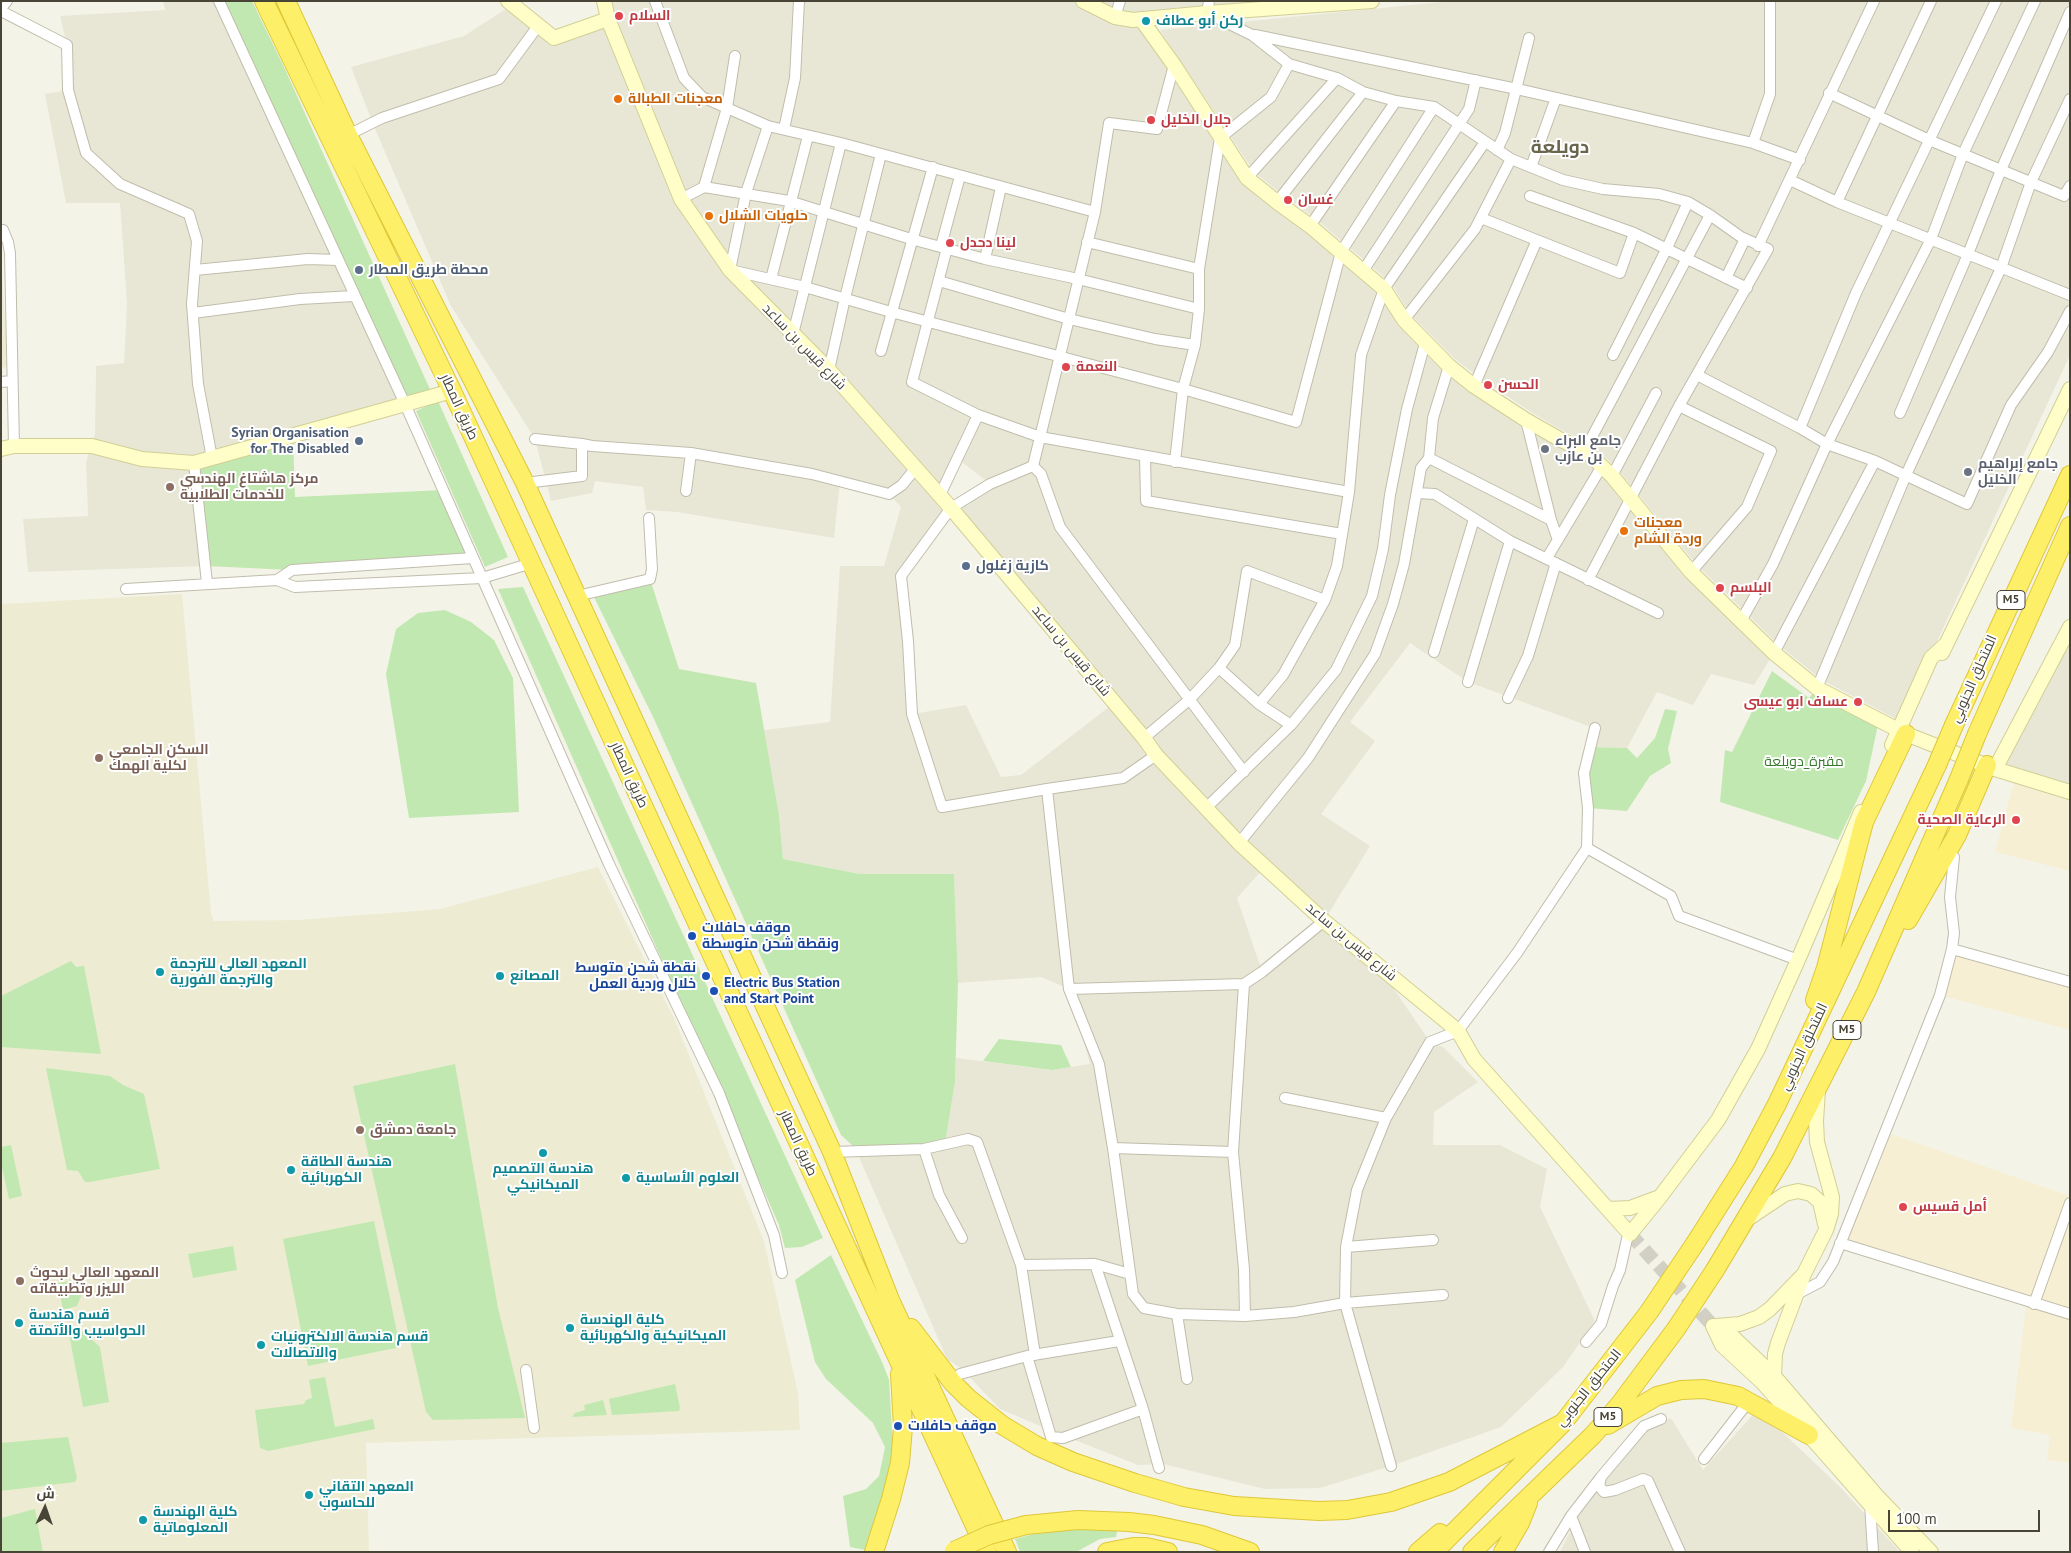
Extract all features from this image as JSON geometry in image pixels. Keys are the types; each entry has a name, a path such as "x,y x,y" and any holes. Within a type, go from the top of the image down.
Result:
{"highway":[{"name":"طريق المطار","path":"264,1 452,391 987,1552"},
{"name":"طريق المطار","path":"286,1 348,135 525,483 832,1152 890,1300 1007,1552"},
{"name":"المتحلق الجنوبي","path":"1434,1552 1563,1423 1649,1312 1744,1166 1777,1104 1937,765 2070,475"},
{"name":"المتحلق الجنوبي","path":"1472,1552 1593,1435 1620,1404 1676,1329 1715,1270 1782,1158 1866,992 1959,780 1977,734 2070,526"},
{"path":"1777,1104 1826,968 1860,821 1902,732"},
{"path":"1922,897 1954,857 1973,823 1991,767"},
{"path":"1866,992 1957,835 1991,767"},
{"path":"890,1300 953,1383 985,1412 1020,1436 1055,1455 1083,1465 1160,1490 1209,1502 1262,1509 1318,1511 1347,1510 1391,1502 1449,1482 1563,1423"},
{"path":"874,1552 894,1490 902,1445 902,1390 896,1354"},
{"path":"1593,1435 1646,1402 1674,1391 1692,1389 1716,1390 1749,1401 1809,1435"},
{"path":"1504,1552 1532,1496"},
{"path":"953,1551 989,1535 1026,1525 1078,1520 1129,1522 1186,1531 1250,1552"},
{"path":"1418,1552 1437,1535 1445,1532 1453,1533"},
{"path":"1108,1552 1133,1547 1168,1552"}],"main road":[{"path":"508,1 554,38 608,19"},
{"name":"شارع قيس بن ساعد","path":"604,1 608,19 681,198 730,270 829,370 914,469 940,495 1144,738 1156,755 1239,843 1324,921 1458,1031 1474,1059 1630,1234"},
{"path":"1083,1 1115,17 1141,19 1208,7 1372,1"},
{"path":"1141,19 1174,65 1220,138 1248,178 1310,226 1384,289 1404,320 1449,366 1474,386 1526,420 1561,440 1585,450 1607,471 1691,572 1774,653 1817,688 1902,732 1991,767 2070,792"},
{"path":"1902,732 2070,389"},
{"path":"8,448 92,446 142,459 194,463 452,391"},
{"path":"1991,767 2070,626"},
{"path":"1630,1234 1718,1120 1758,1049 1860,821"},
{"name":"المتحلق الجنوبي","path":"1818,1086 1817,1142 1832,1196 1831,1214 1826,1230"},
{"name":"المتحلق الجنوبي","path":"1745,1220 1785,1194 1798,1191 1811,1194 1820,1202 1826,1230"},
{"path":"1608,1209 1630,1208 1660,1197"},
{"path":"1774,1376 1775,1354 1804,1274 1826,1230"},
{"path":"1713,1326 1740,1324 1760,1317 1804,1274"},
{"path":"1713,1326 1733,1337 1774,1376 1876,1495 1931,1552"},
{"path":"1713,1326 1722,1345 1763,1383 1912,1552"}],"street":[{"path":"7,1 1,10 67,44 68,90 86,153 120,184 189,214 197,241 193,313 198,384 212,458"},
{"path":"219,1 404,404 609,864 719,1093 774,1235 782,1273"},
{"path":"655,1 684,78 702,97 768,126 784,128 808,136 842,143 1094,212"},
{"path":"784,128 795,78 799,1"},
{"path":"1115,17 1120,1"},
{"path":"1753,143 1770,94 1770,1"},
{"path":"1758,246 1874,1"},
{"path":"1837,202 1931,1"},
{"path":"1800,428 1856,293 1996,1"},
{"path":"1741,621 1773,564 1827,444 1931,240 1963,154 2035,1"},
{"path":"1208,7 1252,34 1289,64 1337,78 1363,92 1396,101 1434,107 1511,159 1563,180 1595,188 1659,194 1688,202 1745,239 1768,249 1679,406 1588,580"},
{"path":"1900,413 1968,254 2001,170 2070,12"},
{"path":"348,135 382,118 499,79 538,26"},
{"path":"1252,34 1517,88 1753,143 1800,160"},
{"path":"1497,150 1505,134 1529,38"},
{"path":"704,187 727,108 735,56"},
{"path":"1175,462 1183,389 1195,344 1199,309 1199,269 1220,138 1271,97 1289,64"},
{"path":"1033,466 1088,242 1109,123 1157,129 1174,65"},
{"path":"1248,178 1337,78"},
{"path":"1363,271 1469,109 1476,80"},
{"path":"1277,202 1363,92"},
{"path":"1829,93 1929,140 2064,196 2070,186"},
{"path":"1531,167 1556,98"},
{"path":"1817,688 1906,475 2001,268 2032,182 2070,99"},
{"path":"1310,226 1396,101"},
{"path":"768,126 746,193 730,270 806,287 891,312 1183,389 1296,422 1341,252 1434,107"},
{"path":"770,279 789,201 808,136"},
{"path":"1259,704 1283,676 1325,600 1336,566 1349,492 1361,355 1384,289 1485,142"},
{"path":"793,334 842,143"},
{"path":"829,370 881,154"},
{"path":"1404,320 1475,230 1511,159"},
{"path":"881,352 911,239 933,168"},
{"path":"960,176 938,281 912,382 978,416 1040,437 1349,492"},
{"path":"1790,180 1837,202 2070,296"},
{"path":"681,198 704,187 789,201 911,239 985,259 1078,279 1199,309"},
{"path":"985,259 1001,187"},
{"path":"1530,196 1634,232 1747,288"},
{"path":"1613,355 1688,202"},
{"path":"1585,450 1710,215"},
{"path":"1481,218 1620,273 1634,232"},
{"path":"1,230 3,230 8,242 10,253 12,381 8,448"},
{"path":"1726,278 1745,239"},
{"path":"1474,386 1536,240"},
{"path":"1088,242 1199,269"},
{"path":"195,270 308,259 338,260"},
{"path":"938,281 1069,319 1155,339 1195,344"},
{"path":"193,313 300,299 354,296"},
{"path":"1697,375 1827,444 1874,461 1967,504 2011,405 2048,352 2070,311"},
{"path":"1206,808 1291,725 1336,670 1372,596 1383,549 1390,495 1407,409 1425,343"},
{"path":"1239,843 1308,758 1375,654 1393,604 1404,564 1421,468 1429,458 1433,418 1449,366"},
{"path":"1,382 12,381"},
{"path":"1508,698 1528,656 1558,540 1607,471 1656,393"},
{"path":"1679,406 1771,451 1747,507 1691,572"},
{"path":"940,495 978,416"},
{"path":"1526,420 1551,520 1558,540"},
{"path":"535,440 692,453 812,474 889,494 902,485 914,469"},
{"path":"525,483 582,476 582,444"},
{"path":"686,491 692,453"},
{"path":"1145,456 1146,502 1342,534"},
{"path":"1429,458 1551,520"},
{"path":"1774,653 1874,461"},
{"path":"194,463 207,583"},
{"path":"1033,466 1041,474 1060,528 1244,772"},
{"path":"1033,466 990,484 951,508 901,576 908,641 912,714 942,808 1047,789 1123,778 1156,755"},
{"path":"1417,493 1435,494 1510,541 1552,560 1658,614"},
{"path":"576,596 650,579 652,569 649,518"},
{"path":"1434,652 1474,519"},
{"path":"1468,682 1510,541"},
{"path":"277,580 292,570 473,558"},
{"path":"126,589 277,580 295,587 482,578 532,563"},
{"path":"1144,738 1189,700 1219,668 1235,645 1247,571 1325,600"},
{"path":"1219,668 1259,704 1291,725"},
{"path":"1391,1466 1345,1303 1346,1247 1357,1190 1386,1118 1430,1042 1458,1031 1517,953 1587,848 1588,808 1584,773 1595,728"},
{"path":"1047,789 1069,989 1099,1064 1114,1148 1133,1294 1144,1308 1177,1314 1245,1316 1294,1312 1345,1303 1444,1295"},
{"path":"1587,848 1670,896 1680,916 1798,960"},
{"path":"1797,1294 1820,1282 1833,1262 1940,995 1952,948 1954,925 1950,888 1954,857"},
{"path":"1069,989 1244,984 1262,972 1324,921"},
{"path":"1952,948 2070,982"},
{"path":"1244,984 1233,1152 1244,1269 1245,1316"},
{"path":"1285,1098 1386,1118"},
{"path":"832,1152 924,1149 968,1139 977,1142 1021,1265 1031,1356 1051,1437 1062,1438 1143,1409"},
{"path":"1114,1148 1233,1152"},
{"path":"924,1149 939,1195 962,1238"},
{"path":"2034,1304 2067,1219 2070,1203"},
{"path":"1586,1342 1601,1324 1620,1270 1627,1238 1630,1234"},
{"path":"1346,1247 1433,1240"},
{"path":"1840,1243 2070,1314"},
{"path":"1021,1265 1096,1264 1130,1274"},
{"path":"1096,1264 1119,1341 1143,1409 1159,1468"},
{"path":"1177,1314 1187,1378"},
{"path":"960,1374 1031,1356 1119,1341"},
{"path":"526,1370 534,1428"},
{"path":"1704,1460 1749,1401"},
{"path":"1549,1552 1571,1516 1644,1426 1661,1420"},
{"path":"1601,1477 1600,1488 1607,1492 1643,1479 1648,1481 1680,1552"},
{"path":"1870,1504 1873,1552"},
{"path":"1571,1516 1586,1552"},
{"path":"1556,1541 1561,1552"}],"shaded area":[{"path":"163,1 219,1 405,404 195,463 205,566 28,572 23,519 88,516 86,462 95,434 96,366 124,363 127,303 120,203 66,203 45,94 68,90 67,45 60,16 165,10"},
{"path":"606,1 1372,1 1142,19 1247,178 1341,252 1449,366 1585,450 1774,653 1754,685 1711,674 1693,705 1657,692 1627,748 1590,747 1594,728 1468,682 1410,643 1350,722 1375,741 1321,814 1370,846 1324,921 1379,967 1430,1042 1443,1047 1478,1082 1434,1112 1433,1145 1500,1145 1547,1169 1540,1207 1595,1321 1563,1367 1501,1427 1391,1466 1320,1488 1265,1489 1163,1464 1138,1465 1052,1431 1000,1409 962,1369 947,1359 855,1148 945,1144 955,1082 956,1058 1052,1070 1090,1064 1069,989 1041,977 958,983 954,874 860,874 783,859 779,815 764,730 830,722 840,566 884,566 901,507 889,494 840,481 834,538 677,512 646,510 643,487 595,481 592,493 551,501 535,439 451,306 373,124 351,67 464,36 512,5 554,38 608,19","holes":["958,459 990,484 951,508 940,496","951,508 1114,703 1021,775 1001,777 966,705 913,714 901,576","1265,867 1324,921 1262,971 1237,898"]},
{"path":"1452,1 2070,1 2070,355 1900,721 1822,680 1780,646 1698,566 1618,470 1591,442 1565,432 1531,412 1455,359 1411,315 1391,283 1316,219 1254,172 1160,30"},
{"path":"1,255 8,367 1,368"},
{"name":"جامعة دمشق","path":"182,594 211,913 214,921 298,920 440,909 598,867 674,1018 764,1241 798,1393 800,1430 366,1443 369,1552 43,1552 35,1510 1,1518 1,604"},
{"path":"2070,623 2070,792 1995,768"},
{"path":"2016,775 2070,792 2070,871 1995,852"},
{"path":"1952,949 2070,982 2070,1030 1940,995"},
{"path":"1885,1132 2070,1196 2070,1463 2047,1460 2050,1435 2011,1428 2027,1299 1841,1245"},
{"path":"1758,1409 1841,1488 1900,1552 1560,1552 1577,1517 1645,1430 1671,1418 1703,1470"}],"green space":[{"path":"219,1 252,1 284,67 433,396 405,404"},
{"path":"438,401 508,557 485,567 416,411"},
{"path":"293,435 295,497 443,490 473,558 292,570 205,566 194,463"},
{"path":"650,579 679,669 756,683 779,815 783,859 860,874 954,874 958,983 955,1082 945,1144 855,1148 841,1135 654,719 592,593"},
{"path":"523,587 823,1238 802,1247 785,1248 779,1225 498,589"},
{"path":"445,610 471,622 494,640 513,678 519,812 409,818 386,674 396,629 418,613"},
{"name":"مقبرة_دويلعة","path":"1772,671 1809,698 1817,688 1879,720 1866,781 1838,840 1720,802 1725,750 1732,752"},
{"path":"1665,709 1677,711 1668,749 1671,763 1650,776 1627,811 1588,808 1590,747 1627,748 1637,758 1655,738"},
{"path":"71,961 76,967 84,966 101,1054 1,1047 1,996"},
{"path":"999,1039 1061,1045 1071,1067 1052,1070 983,1061"},
{"path":"455,1064 498,1308 525,1418 433,1420 426,1412 353,1086"},
{"path":"46,1068 110,1076 123,1085 144,1094 160,1169 90,1182 85,1182 78,1171 67,1170"},
{"path":"11,1145 22,1196 9,1199 1,1163 1,1147"},
{"path":"374,1221 400,1347 308,1366 283,1239"},
{"path":"233,1246 237,1270 193,1278 188,1254"},
{"path":"831,1255 889,1380 893,1446 887,1484 866,1550 850,1547 843,1496 866,1489 879,1476 885,1447 873,1423 826,1379 815,1362 795,1280"},
{"path":"85,1278 86,1284 77,1306 63,1310 58,1283"},
{"path":"78,1327 100,1347 109,1402 83,1407 68,1329"},
{"path":"325,1377 335,1427 373,1419 375,1429 268,1451 260,1448 255,1410 304,1404 306,1400 312,1398 309,1380"},
{"path":"675,1384 679,1411 612,1415 609,1399"},
{"path":"603,1400 607,1415 572,1417 575,1413 585,1410 584,1405"},
{"path":"68,1437 77,1478 75,1482 1,1491 1,1443"},
{"path":"35,1509 43,1552 1,1552 1,1518"},
{"path":"1078,1529 1117,1531 1116,1537 1100,1539 1076,1552 1020,1552 1015,1539 1041,1532"}],"tunnel":[{"path":"1630,1234 1713,1326"}],"place":[{"name":"السلام","path":"619,16"},
{"name":"ركن أبو عطاف","path":"1146,21"},
{"name":"معجنات الطبالة","path":"618,99"},
{"name":"جلال الخليل","path":"1151,120"},
{"name":"غسان","path":"1288,200"},
{"name":"حلويات الشلال","path":"709,216"},
{"name":"لينا دحدل","path":"950,243"},
{"name":"محطة طريق المطار","path":"359,270"},
{"name":"النعمة","path":"1066,367"},
{"name":"الحسن","path":"1488,385"},
{"name":"Syrian Organisation for The Disabled","path":"359,441"},
{"name":"جامع البراء بن عازب","path":"1545,449"},
{"name":"جامع إبراهيم الخليل","path":"1968,472"},
{"name":"مركز هاشتاغ الهندسي للخدمات الطلابية","path":"170,487"},
{"name":"معجنات وردة الشام","path":"1624,531"},
{"name":"كازية زغلول","path":"966,566"},
{"name":"البلسم","path":"1720,588"},
{"name":"عساف ابو عيسى","path":"1858,702"},
{"name":"السكن الجامعي لكلية الهمك","path":"99,758"},
{"name":"الرعاية الصحية","path":"2016,820"},
{"name":"موقف حافلات ونقطة شحن متوسطة","path":"692,936"},
{"name":"المعهد العالي للترجمة والترجمة الفورية","path":"160,972"},
{"name":"المصانع","path":"500,976"},
{"name":"نقطة شحن متوسط خلال وردية العمل","path":"706,976"},
{"name":"Electric Bus Station and Start Point","path":"714,991"},
{"name":"جامعة دمشق","path":"360,1130"},
{"name":"هندسة التصميم الميكانيكي","path":"543,1153"},
{"name":"هندسة الطاقة الكهربائية","path":"291,1170"},
{"name":"العلوم الأساسية","path":"626,1178"},
{"name":"أمل قسيس","path":"1903,1207"},
{"name":"المعهد العالي لبحوث الليزر وتطبيقاته","path":"20,1281"},
{"name":"قسم هندسة الحواسيب والأتمتة","path":"19,1323"},
{"name":"كلية الهندسة الميكانيكية والكهربائية","path":"570,1328"},
{"name":"قسم هندسة الالكترونيات والاتصالات","path":"261,1345"},
{"name":"موقف حافلات","path":"898,1426"},
{"name":"المعهد التقاني للحاسوب","path":"309,1495"},
{"name":"كلية الهندسة المعلوماتية","path":"143,1520"}],"district":[{"name":"دويلعة","path":"1560,148"}]}
